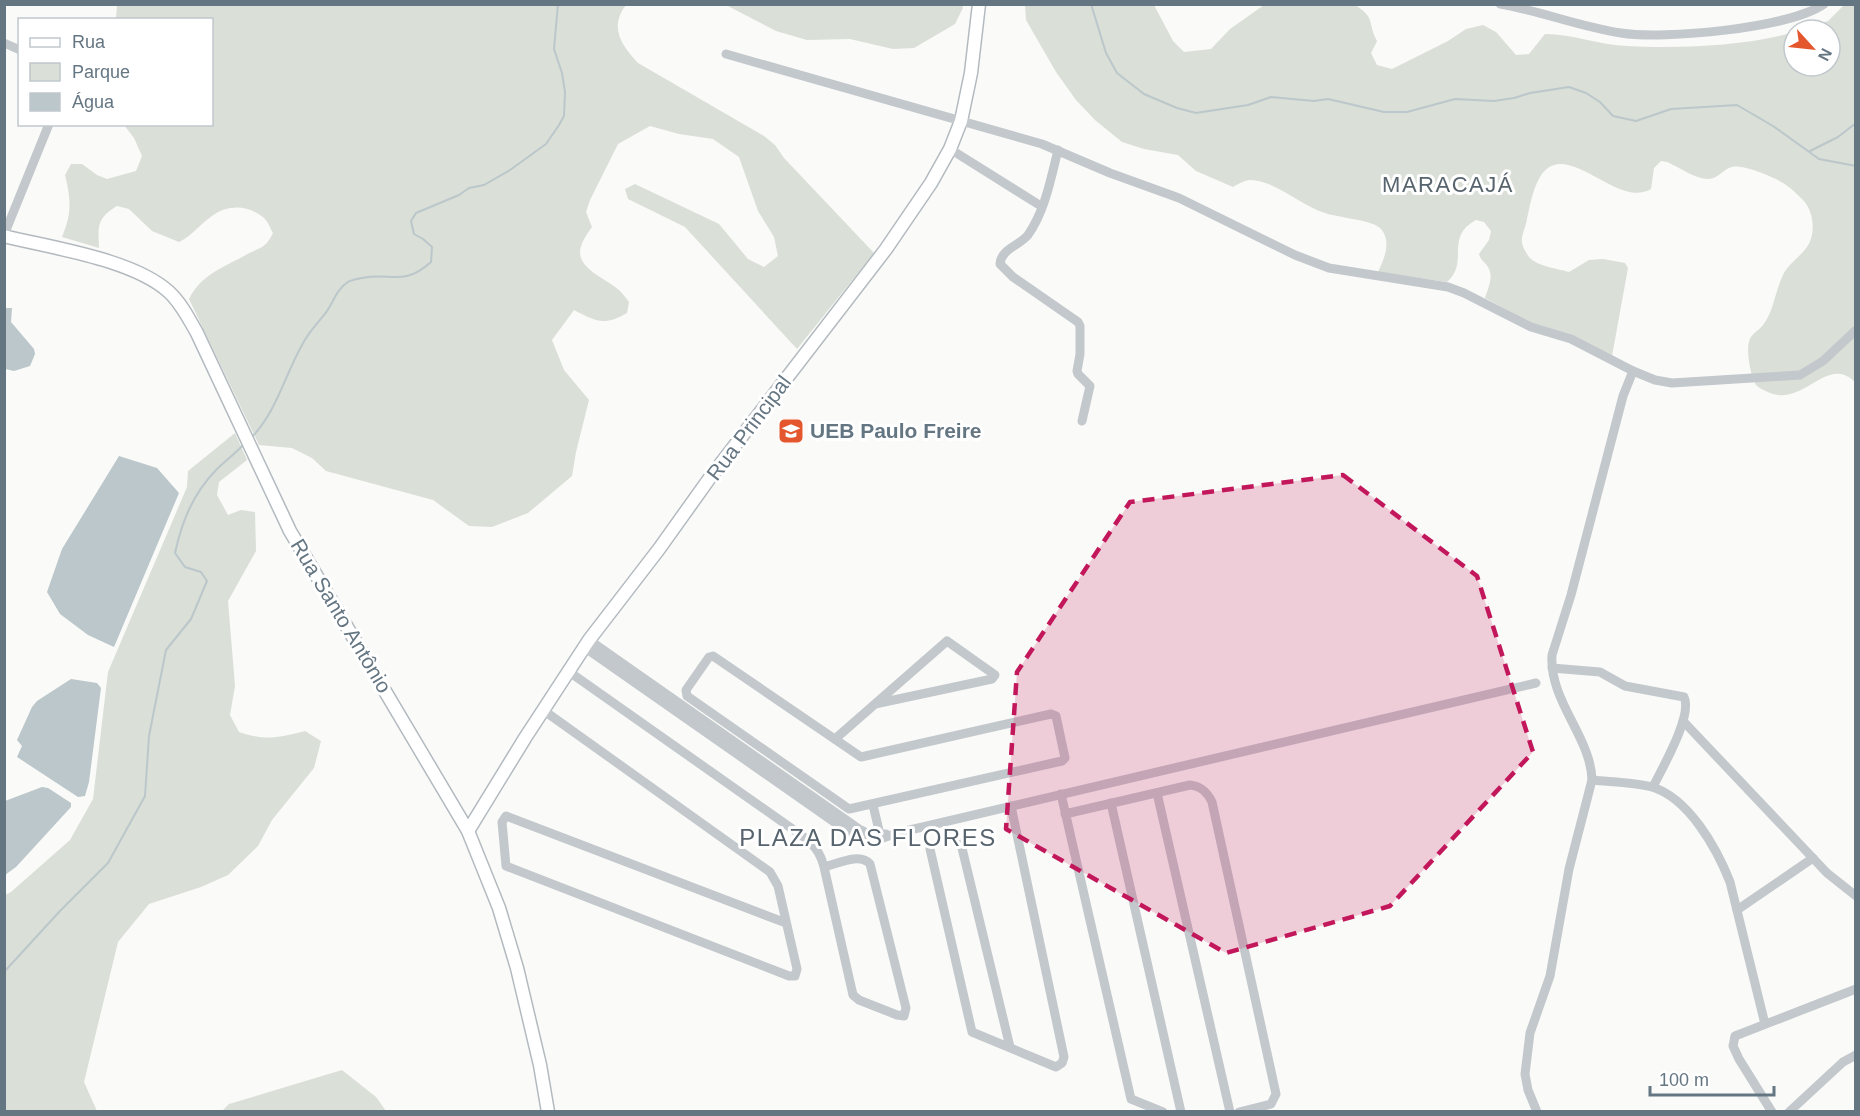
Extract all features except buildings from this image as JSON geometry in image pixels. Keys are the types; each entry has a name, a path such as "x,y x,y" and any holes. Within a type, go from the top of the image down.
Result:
{"main road":[{"name":"Rua Principal","path":"468,831 587,643 886,249 931,183 950,149 961,121 971,73 979,4"},
{"name":"Rua Santo Antônio","path":"4,235 128,268 147,276 165,288 182,306 197,333 290,531 468,831 499,908 517,968 540,1065 548,1112"}],"street":[{"path":"1500,4 1587,27 1624,34 1734,30 1781,21 1818,9 1824,4"},
{"path":"4,43 18,49"},
{"path":"726,54 1026,138 1110,173 1179,198 1312,262 1347,272 1448,287 1531,327 1571,339 1655,380 1672,383 1793,376 1818,365 1856,330"},
{"path":"4,235 48,126"},
{"path":"950,149 1041,206"},
{"path":"1058,150 1041,206 1028,234 1022,242 1003,255 999,264 1013,277 1078,322 1080,354 1077,371 1090,386 1082,421"},
{"path":"1537,1112 1528,1090 1525,1074 1530,1033 1550,976 1569,869 1592,780 1588,758 1555,682 1552,655 1571,595 1623,396 1633,371"},
{"path":"835,739 875,704 947,641 995,675 992,679 875,704"},
{"path":"587,643 859,828 880,837 1536,683"},
{"path":"716,656 835,739 861,757 1051,714 1056,716 1065,758 1062,761 853,810 687,696 686,690 709,657 716,656"},
{"path":"1552,668 1600,672 1624,686 1681,695 1686,700 1683,721 1653,787"},
{"path":"568,671 808,840 817,849 824,867 853,995 878,1008 901,1017 904,1016 906,1008 870,864 867,860 859,858 824,867"},
{"path":"543,710 770,872 776,880 786,922 797,969 795,976 789,976 508,868 504,859 502,819 504,817 786,922"},
{"path":"1683,721 1813,858 1845,889 1856,896"},
{"path":"1592,780 1653,787 1665,793 1679,803 1710,841 1722,860 1730,882 1766,1024"},
{"path":"1065,814 1190,785 1196,786 1208,795 1212,802 1276,1094 1271,1104 1239,1112"},
{"path":"1157,793 1230,1112"},
{"path":"1061,794 1131,1099 1163,1112"},
{"path":"1111,803 1182,1112"},
{"path":"873,805 880,837"},
{"path":"930,849 972,1032 1056,1067 1062,1063 1064,1057 1011,806"},
{"path":"961,844 1010,1047"},
{"path":"1737,910 1813,858"},
{"path":"1772,1112 1733,1046 1735,1036 1856,988"},
{"path":"1789,1112 1843,1062 1856,1055"}],"highlighted area":[{"path":"1343,475 1477,576 1533,752 1390,906 1226,953 1006,829 1017,672 1130,502"}],"green space":[{"path":"117,5 626,5 618,21 619,36 638,63 764,136 775,145 784,158 874,253 797,349 685,227 628,199 625,189 635,184 719,224 748,259 764,267 778,256 774,237 758,211 739,157 713,139 679,134 650,126 618,144 590,200 586,212 592,227 582,242 580,253 590,270 615,287 626,298 629,302 627,313 612,320 600,321 574,310 552,340 564,370 589,400 572,476 528,513 492,527 469,526 433,500 326,471 312,458 292,448 259,445 189,299 206,278 267,243 273,233 263,217 244,208 225,209 212,216 179,242 152,231 129,209 117,206 110,210 100,223 99,248 62,237 68,221 70,206 65,175 71,164 82,164 107,179 136,171 142,156 134,138 125,126 213,126 213,18 116,18"},
{"path":"726,5 962,5 963,8 955,24 914,48 893,49 850,39 807,40 776,31"},
{"path":"1025,5 1154,5 1173,41 1184,52 1211,49 1230,29 1264,5 1355,5 1369,17 1377,41 1371,53 1377,65 1392,69 1448,41 1466,29 1483,25 1496,32 1516,55 1529,54 1545,34 1646,47 1712,45 1756,41 1782,35 1782,78 1842,78 1842,18 1831,18 1844,5 1855,5 1855,382 1845,375 1835,374 1785,395 1767,392 1755,382 1749,358 1750,339 1767,319 1783,275 1807,247 1813,230 1810,211 1804,201 1779,180 1750,169 1737,167 1729,168 1718,176 1708,179 1692,175 1661,161 1654,168 1651,189 1640,193 1618,188 1571,166 1560,164 1545,170 1533,194 1522,237 1523,246 1527,255 1534,261 1569,272 1589,260 1603,259 1625,263 1628,268 1612,356 1534,325 1485,298 1490,282 1490,271 1479,254 1489,240 1491,231 1484,222 1476,220 1461,234 1457,266 1447,282 1378,272 1384,256 1386,239 1377,226 1316,210 1269,184 1259,181 1248,180 1233,187 1196,171 1178,155 1144,149 1122,142 1095,120 1076,100 1056,72 1026,20"},
{"path":"235,433 247,460 219,482 217,495 228,515 241,510 255,512 256,551 228,601 235,686 230,715 239,732 249,735 272,738 305,731 321,741 314,768 272,820 258,846 228,875 201,887 149,904 118,942 84,1082 97,1111 5,1111 5,895 70,840 93,799 108,672 187,487 188,471"},
{"path":"342,1070 376,1097 386,1111 222,1111 229,1104"}],"water":[{"path":"4,308 12,308 11,322 34,349 35,354 30,366 14,371 5,369"},
{"path":"119,456 157,468 179,493 114,647 88,635 60,614 47,592 62,549"},
{"path":"71,679 97,683 101,688 89,782 85,796 78,797 17,757 22,746 17,740 32,707 37,701"},
{"path":"42,787 48,788 71,803 71,807 16,867 5,875 5,801"}],"waterway":[{"path":"251,438 274,405 304,341 344,285 349,281 362,278 413,274 431,262 432,247 414,234 411,221 416,213 459,195 469,188 484,185 510,170 546,144 564,116 565,92 562,73 554,49 558,4"},
{"path":"1091,4 1106,53 1117,73 1144,94 1177,108 1196,113 1248,105 1271,97 1314,101 1328,99 1384,112 1407,112 1455,99 1494,101 1569,87 1586,93 1600,102 1613,116 1636,121 1671,109 1737,105 1773,126 1819,159 1856,166"},
{"path":"1810,151 1838,137 1856,123"},
{"path":"4,972 108,863 145,796 149,736 166,650 191,619 207,581 201,572 185,567 175,553 178,541 185,519 201,489 216,470 244,444"}],"place":[{"name":"UEB Paulo Freire","path":"791,431"}],"district":[{"name":"MARACAJÁ","path":"1448,184"},
{"name":"PLAZA DAS FLORES","path":"868,838"}]}
